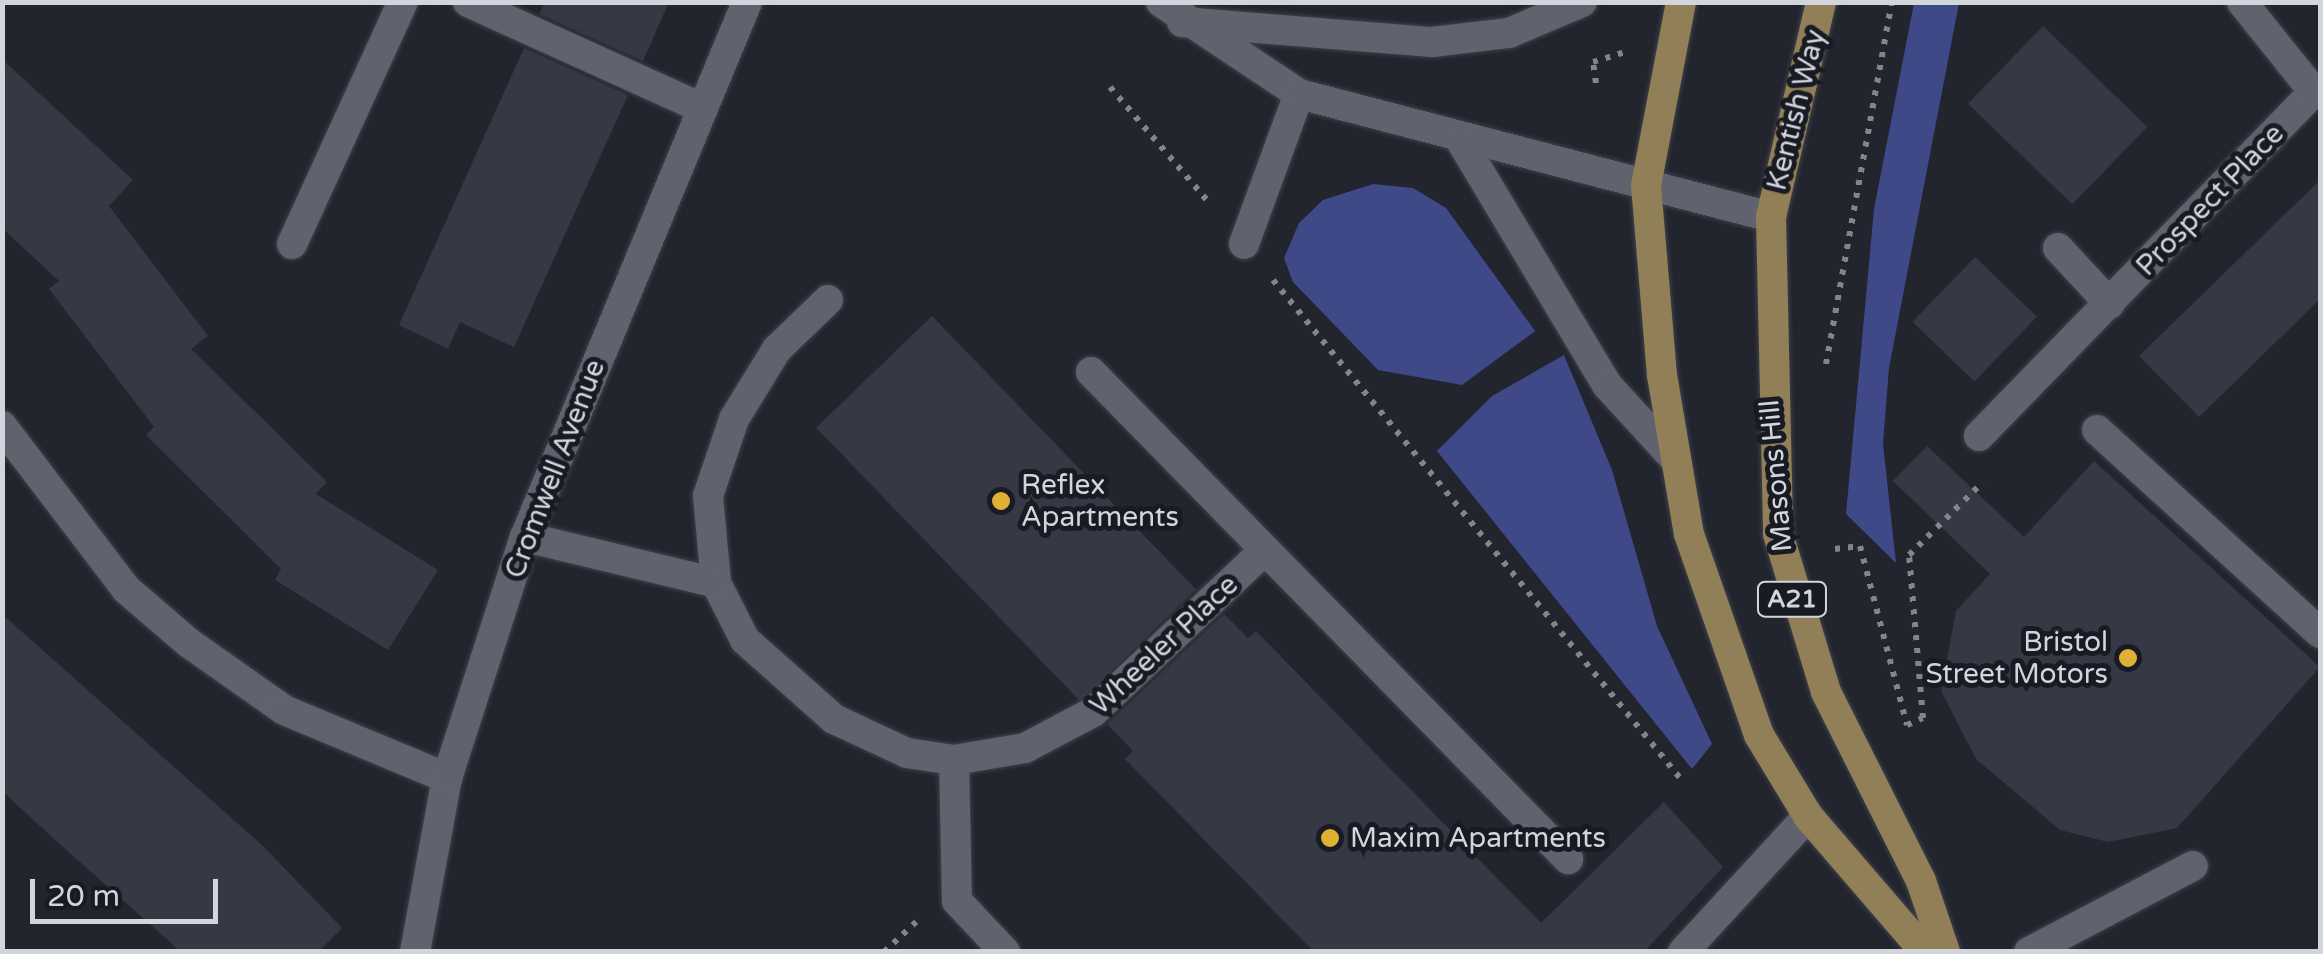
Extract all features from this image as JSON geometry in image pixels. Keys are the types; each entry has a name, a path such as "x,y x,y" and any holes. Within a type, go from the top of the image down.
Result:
{"main road":[{"name":"A21","path":"1681,2 1646,185 1672,456 1711,610 1760,736 1808,816 1925,952"},
{"name":"Kentish Way","path":"1771,216 1822,2"},
{"name":"Masons Hill","path":"1771,216 1770,465 1790,594 1944,952"}],"street":[{"path":"292,244 404,2"},
{"path":"468,2 699,108"},
{"name":"Cromwell Avenue","path":"416,952 447,778 525,537 699,108 747,2"},
{"path":"1172,12 1354,28 1432,42 1509,33 1582,2"},
{"name":"Prospect Place","path":"1979,436 2317,90 2242,2"},
{"path":"1172,12 1299,94 1461,141 1771,216"},
{"path":"1244,244 1299,94"},
{"path":"1461,141 1607,385 1672,456"},
{"path":"2058,248 2110,304"},
{"name":"Wheeler Place","path":"828,300 777,349 734,418 708,496 716,582 745,640 790,688 908,753 954,760 1026,748 1077,724 1266,550"},
{"path":"1090,372 1568,858"},
{"path":"2,426 126,588 228,674 324,731 447,778"},
{"path":"2097,430 2320,632"},
{"path":"525,537 716,582"},
{"path":"954,760 957,901 1005,952"},
{"path":"1683,952 1808,816"},
{"path":"2029,952 2193,866"}],"path":[{"path":"1824,379 1841,246 1892,2"},
{"path":"1596,82 1594,62 1634,55"},
{"path":"1110,87 1244,244 1680,778"},
{"path":"1834,549 1860,546 1890,682 1907,726 1923,718 1909,555 2005,461 1979,436"}],"shaded area":[{"path":"1914,3 1959,3 1889,368 1883,444 1896,563 1846,514 1874,209"},
{"path":"1373,184 1413,188 1446,208 1535,331 1462,385 1378,370 1293,282 1284,258 1299,223 1323,200"},
{"path":"1564,355 1612,470 1657,626 1712,744 1692,769 1437,451 1492,396"}],"building":[{"path":"545,2 669,2 643,61 539,14"},
{"path":"2043,26 2147,127 2072,204 1968,104"},
{"path":"524,48 628,95 514,347 460,322 448,349 399,325"},
{"path":"2,59 133,180 109,206 208,336 191,349 327,482 316,494 438,570 388,650 275,580 281,569 146,435 154,427 49,289 59,281 2,228"},
{"path":"2320,180 2320,299 2199,417 2139,356"},
{"path":"1975,257 2037,317 1974,381 1912,322"},
{"name":"Reflex Apartments","path":"932,316 1196,589 1080,701 816,428"},
{"name":"Bristol Street Motors","path":"1927,446 2024,537 2094,461 2320,667 2177,828 2108,842 2060,830 1976,759 1941,691 1956,611 1990,574 1893,481"},
{"path":"2,614 263,846 342,928 318,952 181,952 2,791"},
{"name":"Maxim Apartments","path":"1224,614 1248,638 1256,631 1541,923 1664,802 1723,867 1644,952 1314,952 1125,759 1133,751 1107,724"}],"place":[{"name":"Reflex Apartments","path":"1001,501"},
{"name":"Bristol Street Motors","path":"2128,658"},
{"name":"Maxim Apartments","path":"1330,838"}]}
